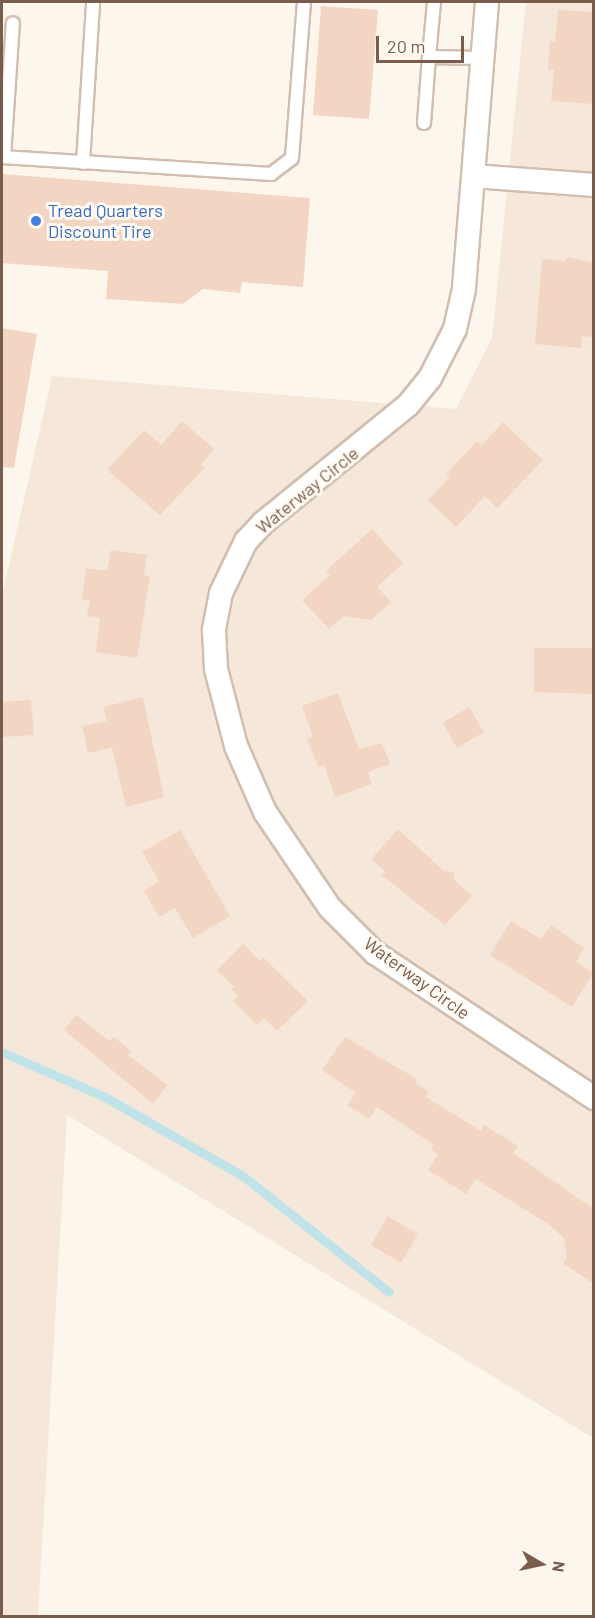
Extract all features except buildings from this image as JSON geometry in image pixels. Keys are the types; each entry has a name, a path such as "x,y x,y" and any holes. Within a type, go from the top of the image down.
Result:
{"street":[{"name":"Waterway Circle","path":"487,2 464,289 455,329 441,359 396,417 262,523 246,541 221,593 214,630 216,669 236,746 265,812 330,908 375,953 594,1098"},
{"path":"474,176 594,185"}],"lane":[{"path":"83,163 93,2"},
{"path":"13,23 3,157 271,174 292,158 304,2"},
{"path":"424,123 434,2"},
{"path":"429,57 483,58"}],"shaded area":[{"path":"526,2 593,2 593,1438 67,1115 38,1616 2,1616 2,596 52,376 456,409 492,338"}],"waterway":[{"path":"2,1052 105,1097 243,1176 389,1292"}],"place":[{"name":"Tread Quarters Discount Tire","path":"36,221"}]}
